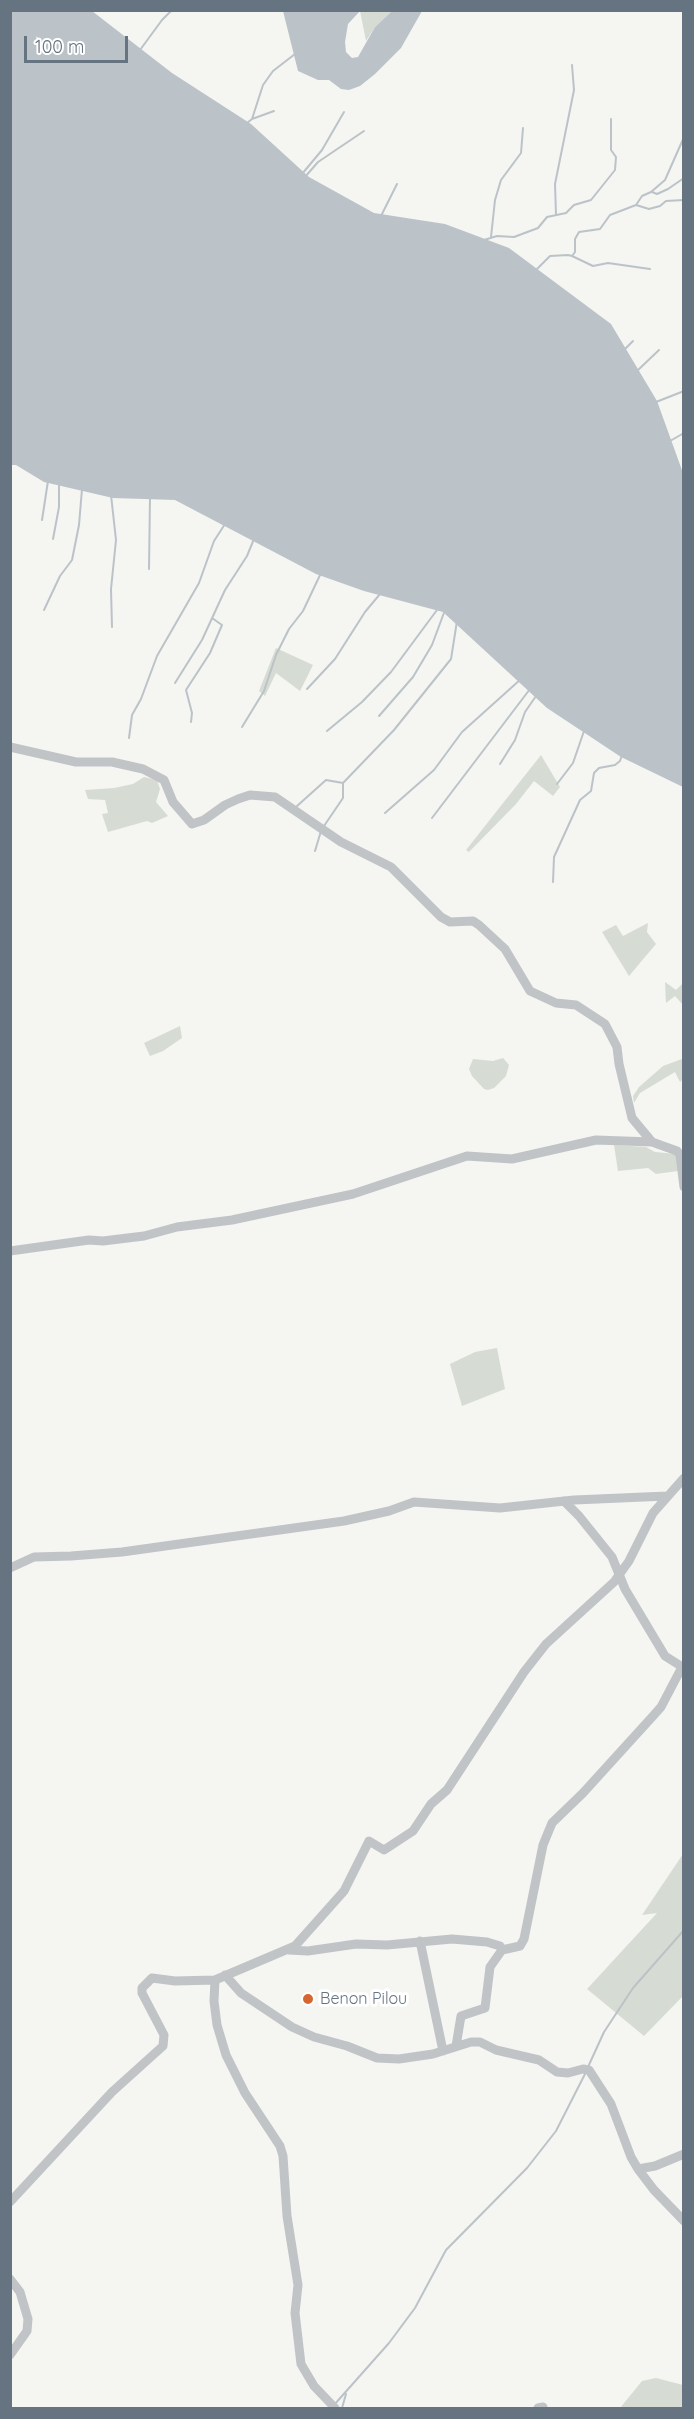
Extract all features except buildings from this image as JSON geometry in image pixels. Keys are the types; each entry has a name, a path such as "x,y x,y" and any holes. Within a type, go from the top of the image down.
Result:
{"street":[{"path":"10,747 76,762 112,762 143,769 164,780 173,802 192,824 204,820 225,804 250,795 275,797 341,843 383,862 391,867 441,917 450,922 473,921 479,925 504,949 530,991 556,1003 576,1005 605,1024 617,1047 632,1118 652,1142"},
{"path":"10,1251 89,1240 144,1236 177,1227 232,1220 353,1194 466,1156 512,1159 596,1140 652,1142 677,1151 681,1160 684,1187"},
{"path":"10,2202 112,2092 163,2046 164,2035 142,1988 152,1978 175,1982 215,1980 295,1946 344,1891 369,1841 384,1850 413,1831 431,1804 447,1790 478,1740 546,1644 619,1575 644,1534 653,1513 684,1478"},
{"path":"10,1568 34,1557 101,1554 344,1521 389,1511 414,1502 500,1508 564,1501 667,1496"},
{"path":"456,2046 461,2016 485,2008 490,1966 502,1950 520,1946 524,1939 543,1845 552,1823 583,1793 661,1707 683,1667 665,1656 619,1575 615,1563 579,1516 564,1501"},
{"path":"288,1950 308,1951 356,1944 387,1945 462,1939 486,1942 500,1946 502,1950"},
{"path":"420,1941 443,2051"},
{"path":"225,1975 233,1986 246,1997 274,2016 314,2037 385,2059 399,2059 443,2051 471,2042 480,2042 496,2050 539,2060 557,2072 589,2070 610,2104 638,2169 654,2190 684,2221"},
{"path":"215,1980 214,2001 217,2025 226,2055 245,2093 280,2146 283,2156 286,2202 298,2285 295,2313 301,2364 307,2377 335,2409"},
{"path":"638,2169 655,2166 684,2154"},
{"path":"10,2278 20,2292 28,2319 27,2331 10,2355"}],"shaded area":[{"path":"10,11 92,11 172,73 251,124 309,177 374,213 445,224 509,248 611,324 657,401 683,473 683,787 621,757 547,708 443,612 364,591 316,574 175,500 113,498 44,482 16,465 11,465"},
{"path":"283,11 360,11 348,24 346,52 352,58 358,57 375,27 392,11 422,11 401,48 375,74 360,86 349,90 341,89 329,80 318,80 298,71"},
{"path":"360,11 392,11 375,27 366,41"},
{"path":"276,648 313,665 300,691 276,673 265,696 259,691"},
{"path":"541,755 560,787 553,796 534,781 516,804 469,852 466,850"},
{"path":"144,777 157,780 160,789 156,802 168,816 152,823 147,821 108,832 102,814 108,813 105,800 88,799 85,790 133,784"},
{"path":"648,923 647,932 656,944 629,976 602,932 616,925 623,936"},
{"path":"665,982 676,990 683,983 683,1005 675,996 666,1003"},
{"path":"180,1026 182,1038 163,1051 150,1056 144,1043"},
{"path":"503,1058 509,1065 506,1076 494,1088 484,1089 469,1069 473,1059 493,1061"},
{"path":"682,1059 683,1079 680,1082 675,1072 640,1093 634,1103 633,1096 639,1087 663,1066"},
{"path":"614,1145 646,1147 655,1152 676,1154 683,1149 683,1196 678,1171 656,1174 648,1168 618,1171"},
{"path":"497,1348 505,1389 462,1406 450,1364 475,1352"},
{"path":"683,1854 683,1996 644,2036 587,1989 657,1913 642,1915"},
{"path":"656,2378 683,2385 683,2408 620,2408 642,2381"}],"waterway":[{"path":"140,50 172,10"},
{"path":"247,123 252,119 263,85 273,71 295,54"},
{"path":"556,215 555,184 574,90 572,65"},
{"path":"252,119 274,111"},
{"path":"302,174 322,150 344,112"},
{"path":"484,240 497,236 514,237 538,228 547,217 566,213 574,205 591,200 615,170 616,157 611,150 611,119"},
{"path":"491,237 495,200 501,180 521,153 523,128"},
{"path":"305,177 318,162 364,131"},
{"path":"636,205 642,196 651,192 665,180 684,137"},
{"path":"652,192 657,194 684,178"},
{"path":"381,216 397,184"},
{"path":"537,269 550,256 572,256 575,252 575,239 579,232 600,229 610,215 636,205 649,209 660,206 666,201 684,200"},
{"path":"572,256 593,266 608,263 650,269"},
{"path":"624,350 633,341"},
{"path":"637,371 659,350"},
{"path":"656,402 684,391"},
{"path":"670,441 684,433"},
{"path":"42,520 48,481"},
{"path":"53,539 59,507 59,483"},
{"path":"44,610 60,576 72,560 79,525 82,489"},
{"path":"111,495 116,540 111,589 112,627"},
{"path":"149,569 150,497"},
{"path":"129,738 132,715 141,699 157,656 199,583 214,541 225,524"},
{"path":"175,683 202,640 225,590 247,556 254,539"},
{"path":"242,727 264,691 276,655 289,629 303,611 321,573"},
{"path":"307,689 335,659 365,612 380,594"},
{"path":"327,731 362,702 391,672 437,610"},
{"path":"379,716 413,677 432,645 445,610"},
{"path":"191,722 192,713 186,690 210,653 222,625 212,618"},
{"path":"324,826 343,798 343,783 394,730 451,659 457,621"},
{"path":"385,813 434,770 462,732 521,679"},
{"path":"432,818 530,689"},
{"path":"500,764 515,740 525,712 536,696"},
{"path":"557,784 573,763 584,731"},
{"path":"553,882 554,857 580,800 591,791 594,773 599,768 615,765 620,761 622,755"},
{"path":"297,806 326,780 343,783"},
{"path":"315,851 321,831"},
{"path":"588,2067 604,2032 633,1988 684,1930"},
{"path":"334,2405 389,2343 415,2308 446,2250 527,2168 556,2131 586,2072"},
{"path":"342,2408 346,2394"}],"place":[{"name":"Benon Pilou","path":"308,1999"}]}
